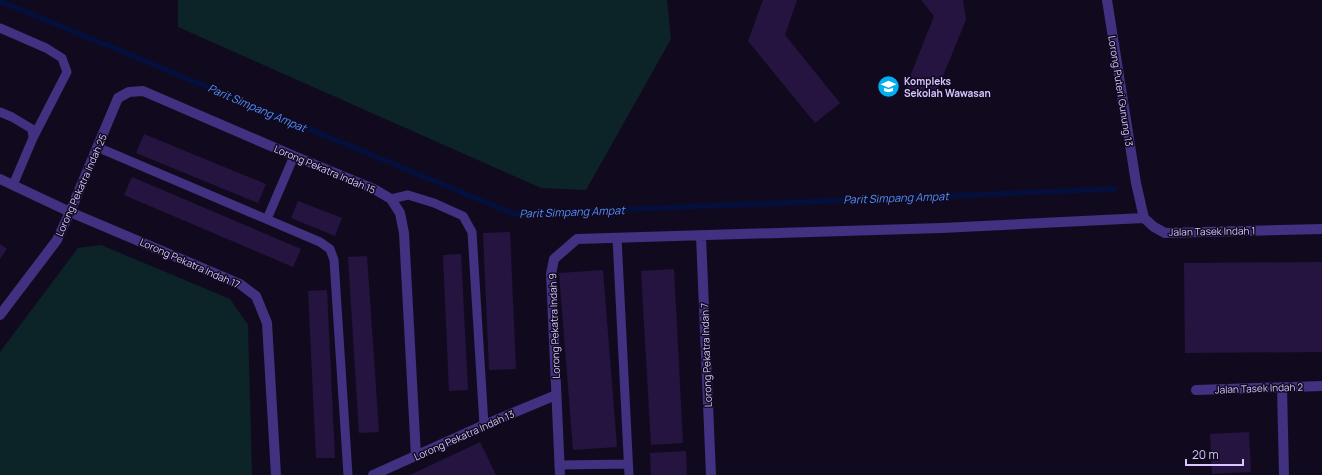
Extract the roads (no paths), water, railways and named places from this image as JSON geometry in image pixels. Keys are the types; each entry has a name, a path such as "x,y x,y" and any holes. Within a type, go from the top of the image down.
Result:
{"street":[{"name":"Lorong Puteri Gunung 13","path":"1107,0 1136,183 1144,218"},
{"name":"Lorong Pekatra Indah 15","path":"129,92 143,90 294,156 374,188 391,199 400,213 404,233 416,456"},
{"name":"Lorong Pekatra Indah 25","path":"0,315 57,240 118,98 129,92"},
{"name":"Lorong Pekatra Indah 17","path":"0,180 70,212 240,284 256,296 267,323 276,475"},
{"name":"Jalan Tasek Indah 1","path":"1144,218 1154,227 1165,232 1322,229"},
{"name":"Lorong Pekatra Indah 9","path":"560,470 551,274 554,260 577,239 942,228 1144,218"},
{"name":"Lorong Pekatra Indah 7","path":"701,236 711,475"},
{"name":"Jalan Tasek Indah 2","path":"1196,390 1322,386"},
{"path":"1282,387 1284,475"},
{"name":"Lorong Pekatra Indah 13","path":"373,475 484,425 556,395"}],"lane":[{"path":"0,28 46,48 62,58 67,72 33,138 13,185"},
{"path":"0,112 12,117 32,129 33,138"},
{"path":"97,147 320,242 330,249 334,260 348,475"},
{"path":"267,219 294,156"},
{"path":"391,199 408,195 434,203 463,216 472,232 484,425"},
{"path":"617,238 629,475"},
{"path":"560,470 628,464"}],"waterway":[{"name":"Parit Simpang Ampat","path":"0,1 514,214 1114,189"}],"place":[{"name":"Kompleks Sekolah Wawasan","path":"889,87"}]}
